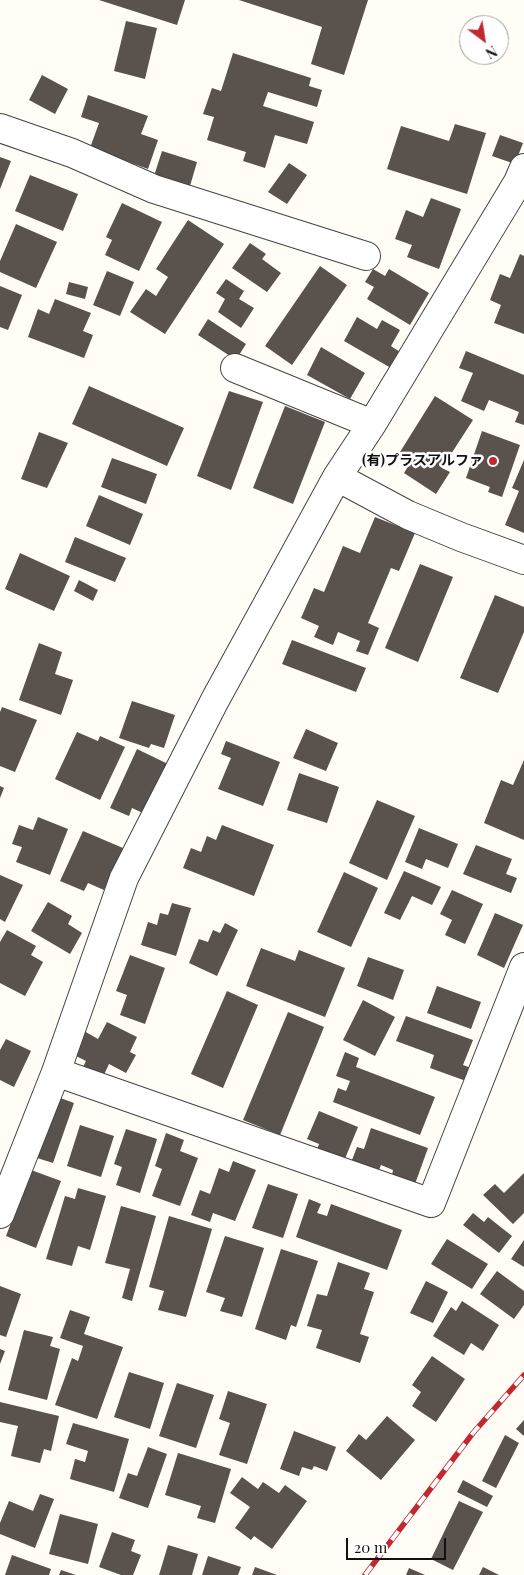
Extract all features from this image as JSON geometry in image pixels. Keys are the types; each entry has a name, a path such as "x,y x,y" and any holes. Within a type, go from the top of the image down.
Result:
{"street":[{"path":"0,128 72,153 154,189 366,256"},
{"path":"0,1214 56,1072 124,878 215,700 337,477 372,424 518,182 524,168"},
{"path":"235,368 372,424"},
{"path":"337,477 408,515 524,560"},
{"path":"56,1072 432,1203 524,967"}],"building":[{"path":"99,0 185,0 177,25"},
{"path":"239,0 368,0 344,75 311,64 322,27"},
{"path":"126,21 157,28 145,79 114,71"},
{"path":"233,53 311,78 309,86 322,90 317,107 268,92 263,106 314,122 307,144 275,135 265,168 243,161 246,152 207,140 214,117 203,114 212,88 221,91"},
{"path":"42,75 68,89 55,114 29,100"},
{"path":"88,95 148,116 141,134 158,140 148,169 90,148 99,123 81,117"},
{"path":"455,124 486,133 467,194 387,169 401,126 449,141"},
{"path":"500,135 523,143 515,164 492,156"},
{"path":"162,151 197,162 190,186 154,176"},
{"path":"0,157 11,161 0,189"},
{"path":"289,163 307,175 287,204 268,192"},
{"path":"30,175 78,194 63,231 15,211"},
{"path":"431,198 461,209 439,269 407,257 412,245 395,239 406,210 423,217"},
{"path":"122,203 162,222 139,271 105,255 112,240 106,237"},
{"path":"188,220 224,244 165,334 130,312 146,289 156,296 168,277 156,269"},
{"path":"16,224 57,242 36,288 0,272 0,261"},
{"path":"250,243 266,254 262,259 281,273 267,292 232,268"},
{"path":"520,254 524,256 524,334 494,323 501,305 490,300 500,274 510,278"},
{"path":"320,266 347,285 292,365 265,346"},
{"path":"373,269 385,276 389,269 429,293 410,325 367,299 374,287 365,282"},
{"path":"107,271 134,282 120,316 93,305"},
{"path":"226,279 244,291 239,299 254,308 241,328 218,312 225,299 216,293"},
{"path":"69,282 88,287 85,299 66,294"},
{"path":"0,286 22,295 8,330 0,327"},
{"path":"55,299 91,313 83,331 93,335 84,358 28,337 38,309 49,314"},
{"path":"357,317 377,329 382,320 400,330 391,346 400,352 391,368 344,341"},
{"path":"208,319 246,344 236,360 198,335"},
{"path":"321,347 365,373 350,399 307,375"},
{"path":"466,351 524,375 524,425 515,422 519,412 489,400 484,411 461,401 473,373 459,368"},
{"path":"89,386 184,428 167,466 72,424"},
{"path":"229,391 263,402 231,490 197,476"},
{"path":"435,396 473,420 442,468 450,472 436,494 404,473 412,460 400,452"},
{"path":"285,406 325,422 293,504 253,488"},
{"name":"(有)プラスアルファ","path":"482,431 520,445 502,497 488,492 490,487 466,478"},
{"path":"39,432 68,443 47,488 21,479"},
{"path":"112,458 157,474 146,504 101,487"},
{"path":"524,460 524,533 505,525 519,491 512,488"},
{"path":"99,495 143,514 130,545 86,526"},
{"path":"375,517 415,533 399,571 391,568 368,623 379,628 368,655 356,651 360,641 338,632 333,645 314,637 319,626 301,618 314,588 324,592 343,546 360,553"},
{"path":"75,537 126,558 115,582 65,562"},
{"path":"20,553 70,576 54,611 5,589"},
{"path":"420,564 453,577 418,662 385,648"},
{"path":"79,580 98,590 93,601 74,591"},
{"path":"495,595 524,607 524,632 498,693 460,678"},
{"path":"292,640 366,668 356,692 282,664"},
{"path":"39,643 62,652 55,674 73,680 61,715 19,700"},
{"path":"132,701 175,715 164,748 151,744 149,748 119,738"},
{"path":"2,707 37,720 15,772 0,766 0,712"},
{"path":"306,729 338,743 326,771 293,758"},
{"path":"77,732 98,741 100,736 125,747 100,800 55,779"},
{"path":"226,741 280,762 263,806 218,789 231,758 221,754"},
{"path":"137,749 168,764 145,814 132,808 129,816 110,808"},
{"path":"524,760 524,840 484,823 501,780 513,785"},
{"path":"299,773 339,787 327,823 287,810"},
{"path":"0,786 4,788 0,798"},
{"path":"377,800 415,816 387,880 349,863"},
{"path":"38,817 68,829 50,875 16,862 22,847 12,844 19,825 33,830"},
{"path":"222,825 274,845 254,896 183,868 191,848 201,852 207,836 216,840"},
{"path":"419,828 458,844 448,868 426,859 422,869 405,862"},
{"path":"83,831 123,848 104,890 88,883 84,891 60,881"},
{"path":"476,845 512,859 506,874 517,878 511,893 463,874"},
{"path":"404,871 441,887 432,905 412,896 400,920 384,913"},
{"path":"344,872 378,888 351,947 317,932"},
{"path":"0,875 23,885 5,922 0,919"},
{"path":"452,890 483,904 465,944 445,935 452,920 440,914"},
{"path":"48,902 72,916 68,924 82,933 70,954 31,931"},
{"path":"172,903 191,908 176,956 141,945 148,922 157,925 160,913 168,915"},
{"path":"495,913 523,925 504,968 477,955"},
{"path":"225,923 238,930 217,976 189,963 199,939 208,942 213,930 220,933"},
{"path":"7,930 36,946 31,955 43,962 25,996 0,983 0,942"},
{"path":"261,948 295,961 299,950 345,968 325,1017 246,986"},
{"path":"130,955 165,968 145,1024 120,1015 127,995 116,991"},
{"path":"368,957 404,970 393,1000 357,986"},
{"path":"437,986 481,1002 471,1029 427,1013"},
{"path":"227,991 258,1005 223,1088 191,1074"},
{"path":"363,1000 395,1017 375,1056 343,1040"},
{"path":"288,1012 324,1027 280,1135 243,1120"},
{"path":"406,1016 473,1040 463,1065 471,1068 466,1081 430,1068 434,1055 396,1041"},
{"path":"107,1022 137,1037 130,1052 136,1055 126,1073 109,1064 102,1079 82,1069 86,1061 72,1054 84,1031 98,1039"},
{"path":"6,1039 31,1051 14,1087 0,1080 0,1050"},
{"path":"345,1052 359,1058 356,1067 435,1097 420,1135 333,1102 338,1088 346,1091 350,1081 336,1076"},
{"path":"55,1096 74,1103 53,1163 34,1157"},
{"path":"319,1111 358,1127 342,1166 315,1155 319,1144 307,1139"},
{"path":"80,1125 114,1136 101,1177 67,1166"},
{"path":"371,1128 428,1148 415,1184 392,1175 393,1170 381,1165 377,1175 350,1165 357,1147 364,1149"},
{"path":"126,1129 157,1139 140,1193 116,1185 122,1167 114,1164"},
{"path":"166,1133 184,1140 180,1151 198,1158 180,1206 152,1196 162,1169 155,1166"},
{"path":"233,1161 256,1170 235,1221 213,1213 210,1222 191,1215 200,1190 210,1194 219,1168 229,1172"},
{"path":"31,1170 61,1181 36,1248 6,1236"},
{"path":"524,1173 524,1213 513,1224 483,1195 495,1184 504,1193"},
{"path":"268,1184 298,1194 283,1238 252,1228"},
{"path":"78,1188 106,1196 90,1250 78,1246 72,1266 46,1259 65,1196 75,1199"},
{"path":"309,1199 321,1204 317,1213 327,1216 331,1204 402,1230 387,1270 296,1237"},
{"path":"121,1206 156,1216 132,1301 122,1298 130,1269 105,1263"},
{"path":"473,1213 484,1222 488,1217 512,1236 499,1253 463,1225"},
{"path":"169,1216 212,1229 186,1317 158,1310 164,1291 149,1287"},
{"path":"225,1236 264,1248 242,1317 220,1311 225,1298 206,1292"},
{"path":"447,1239 488,1264 472,1289 431,1264"},
{"path":"524,1240 524,1267 511,1259"},
{"path":"281,1249 318,1261 296,1327 291,1325 286,1340 255,1329"},
{"path":"338,1262 370,1273 364,1289 374,1292 360,1334 369,1337 360,1363 316,1348 322,1330 307,1326 317,1294 327,1296"},
{"path":"497,1271 524,1291 524,1305 514,1319 480,1294"},
{"path":"426,1281 448,1292 433,1323 410,1313"},
{"path":"0,1286 21,1294 6,1337 0,1335"},
{"path":"462,1301 499,1325 483,1351 471,1343 464,1355 433,1336 451,1307 456,1311"},
{"path":"70,1310 90,1317 84,1334 123,1347 97,1419 55,1405 72,1358 78,1361 83,1346 60,1338"},
{"path":"24,1330 53,1337 50,1346 60,1349 47,1400 8,1390"},
{"path":"0,1349 5,1351 0,1364"},
{"path":"432,1356 465,1379 436,1422 412,1406 421,1392 412,1385"},
{"path":"129,1372 164,1383 150,1429 114,1417"},
{"path":"177,1383 214,1395 196,1448 159,1436"},
{"path":"228,1391 267,1404 247,1464 219,1455 230,1423 219,1419"},
{"path":"0,1402 59,1416 51,1451 44,1449 40,1463 11,1456 18,1426 0,1422"},
{"path":"387,1416 415,1440 381,1480 346,1451 359,1434 366,1440"},
{"path":"524,1420 524,1436 516,1429"},
{"path":"73,1423 129,1439 114,1492 70,1479 75,1459 85,1462 88,1451 66,1444"},
{"path":"294,1431 336,1447 327,1471 314,1466 312,1470 302,1467 299,1476 280,1469"},
{"path":"505,1435 519,1443 496,1488 482,1481"},
{"path":"148,1447 167,1454 148,1508 119,1498 128,1473 137,1476"},
{"path":"178,1453 231,1469 215,1523 197,1518 201,1506 165,1495"},
{"path":"242,1477 258,1489 263,1482 279,1493 285,1485 307,1501 272,1549 254,1536 251,1540 235,1528 250,1507 230,1493"},
{"path":"463,1480 493,1496 487,1507 457,1492"},
{"path":"40,1494 54,1499 35,1548 0,1534 0,1523 9,1501 33,1511"},
{"path":"459,1501 483,1512 453,1570 431,1559"},
{"path":"60,1514 98,1524 88,1564 49,1554"},
{"path":"112,1532 135,1540 131,1551 141,1555 133,1575 121,1575 99,1567"},
{"path":"168,1545 198,1554 192,1575 159,1575"},
{"path":"12,1555 51,1569 49,1575 5,1575"},
{"path":"208,1556 241,1567 238,1575 202,1575"},
{"path":"255,1567 277,1575 252,1575"},
{"path":"483,1567 499,1575 479,1575"},
{"path":"409,1568 425,1575 406,1575"},
{"path":"61,1570 76,1575 59,1575"}],"railway":[{"path":"365,1575 473,1433 524,1375"}],"place":[{"name":"(有)プラスアルファ","path":"493,461"}]}
